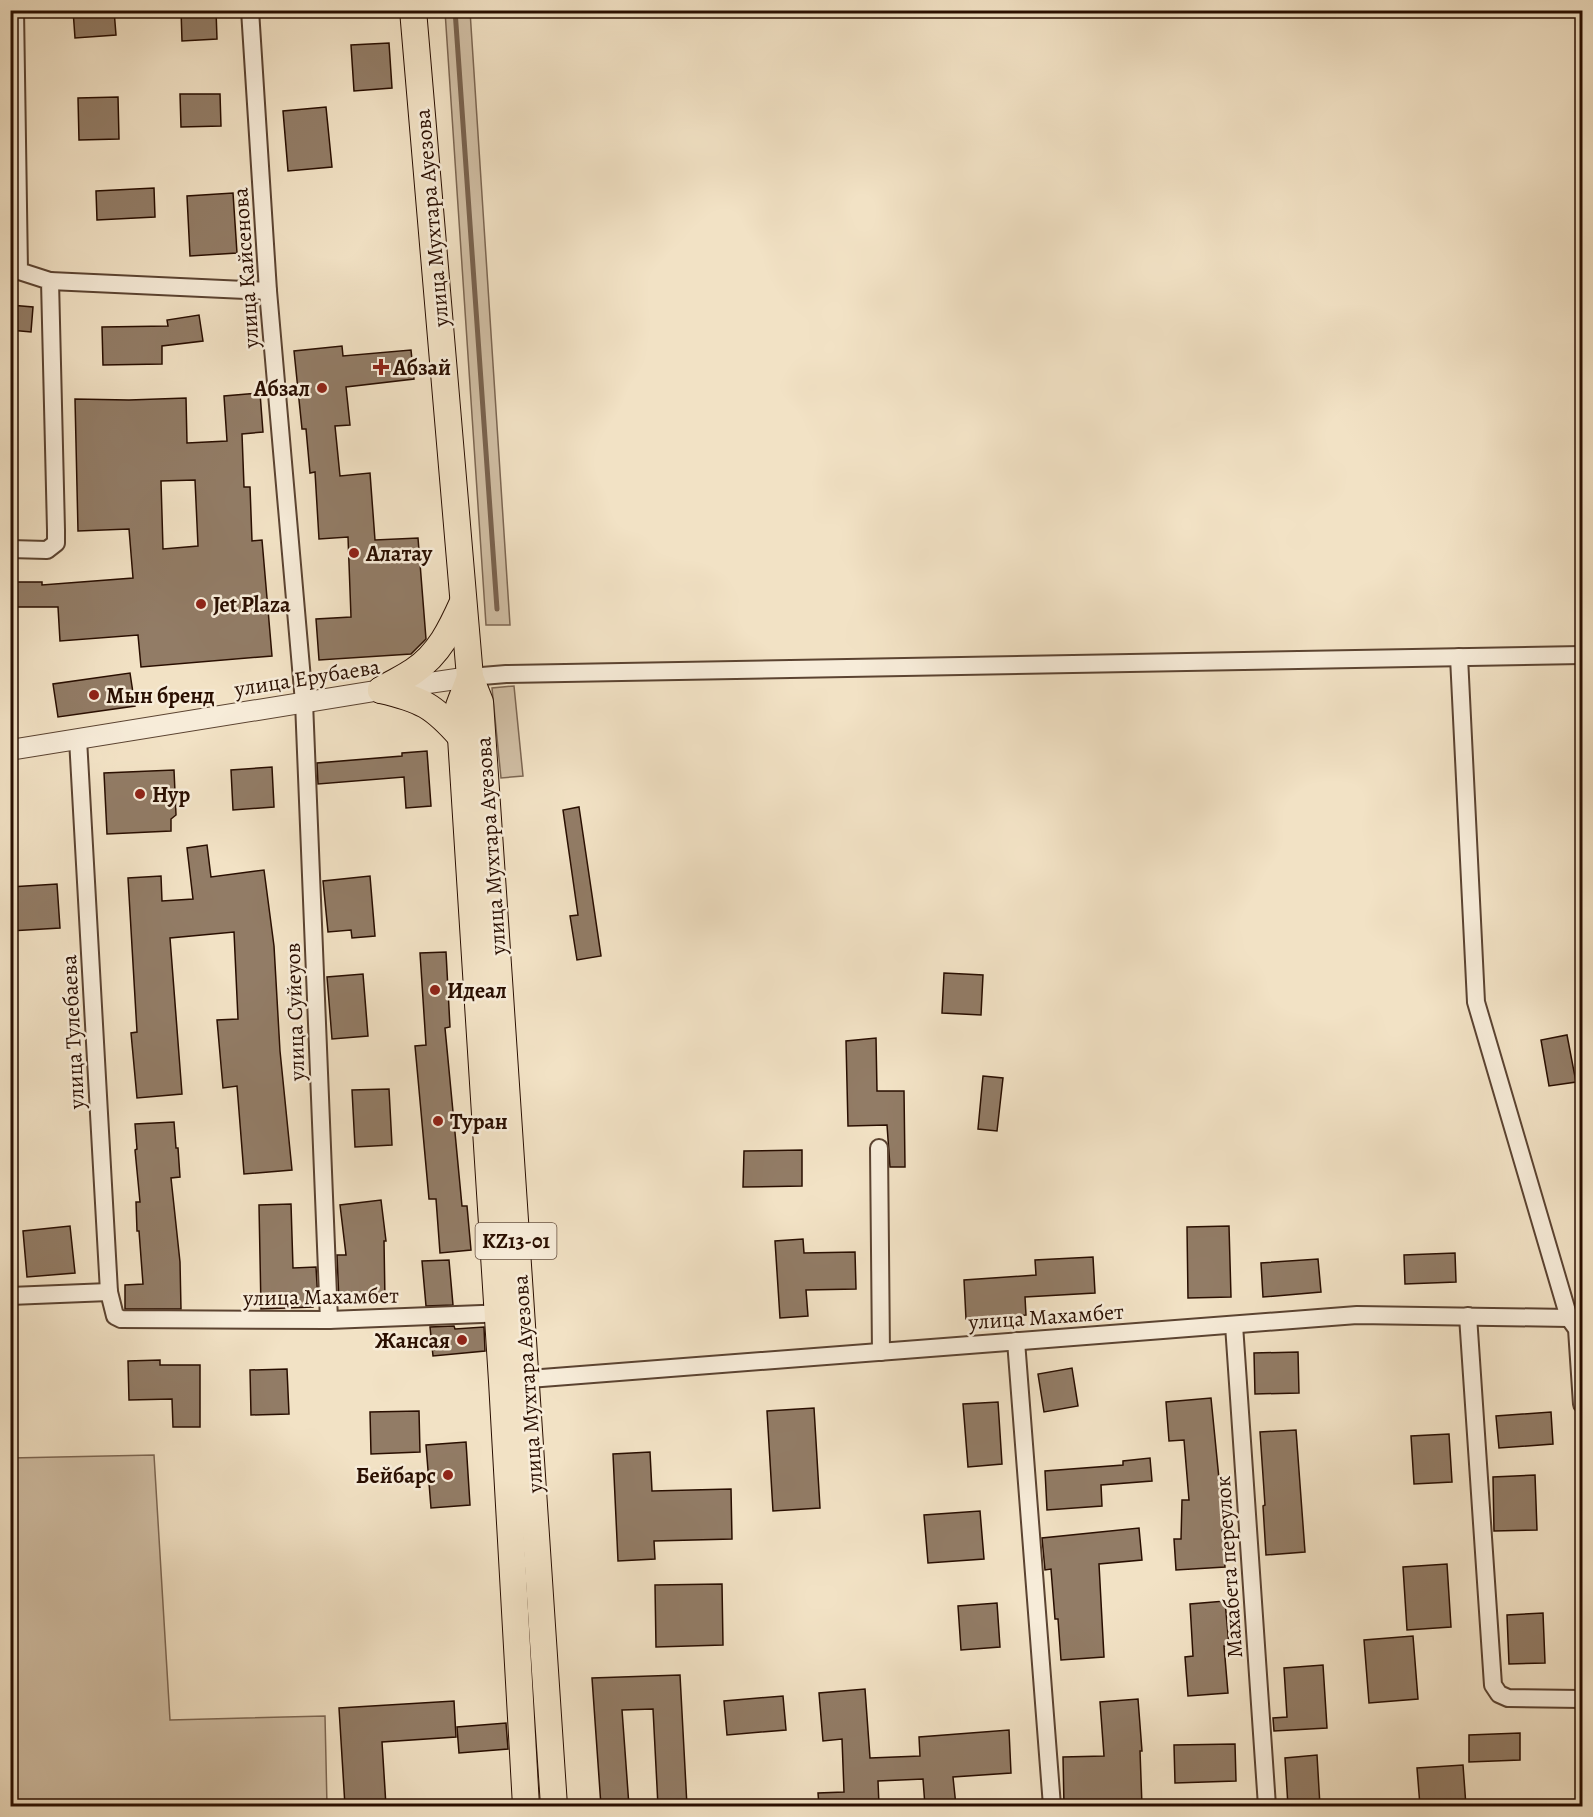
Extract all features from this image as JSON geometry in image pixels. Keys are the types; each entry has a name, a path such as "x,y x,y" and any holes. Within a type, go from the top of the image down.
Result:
{"main road":[{"name":"улица Мухтара Ауезова","path":"413,10 470,677 480,702 528,1380 554,1806"},
{"path":"381,690 414,671 441,645 464,599"},
{"name":"улица Мухтара Ауезова","path":"470,677 459,706 502,1381 526,1806"},
{"path":"381,690 410,696 428,705 444,717 461,737"}],"street":[{"path":"15,10 15,271 50,281 268,291"},
{"name":"улица Кайсенова","path":"250,10 268,291 304,702"},
{"path":"10,549 47,550 56,543 50,281"},
{"path":"470,677 518,674 1582,655"},
{"path":"1459,657 1476,1002 1569,1318 1577,1329 1582,1404"},
{"name":"улица Ерубаева","path":"10,750 470,677"},
{"name":"улица Суйеуов","path":"304,702 329,1320"},
{"name":"улица Тулебаева","path":"78,739 109,1292 115,1316 121,1318"},
{"path":"879,1148 881,1352"},
{"path":"10,1296 109,1292"},
{"name":"улица Махамбет","path":"121,1318 329,1320 522,1313"},
{"name":"улица Махамбет","path":"502,1381 1357,1315 1569,1318"},
{"path":"1468,1316 1493,1685 1498,1694 1508,1698 1582,1700"},
{"name":"Махабета переулок","path":"1234,1325 1267,1806"},
{"path":"1016,1341 1052,1806"}],"shaded area":[{"path":"445,11 470,11 510,625 486,625"},
{"path":"514,686 523,776 501,778 492,688"},
{"path":"154,1455 170,1720 325,1716 327,1806 11,1806 11,1458"}],"building":[{"path":"73,10 114,10 116,35 75,38"},
{"path":"181,10 216,10 217,39 182,41"},
{"path":"389,43 392,88 354,91 351,45"},
{"path":"180,94 220,94 221,126 181,127"},
{"path":"118,97 119,139 79,140 78,98"},
{"path":"326,107 332,167 288,171 283,111"},
{"path":"154,188 155,217 97,220 96,191"},
{"path":"233,193 237,253 190,256 187,196"},
{"path":"10,305 33,307 31,332 10,330"},
{"path":"199,315 203,341 162,346 162,364 103,365 102,327 168,326 167,320"},
{"path":"342,346 343,356 411,350 414,379 346,387 350,425 335,426 340,476 370,473 375,540 418,538 426,639 411,654 319,660 316,619 351,617 348,537 319,539 315,472 310,473 306,429 302,429 294,351"},
{"path":"260,393 263,432 242,434 244,487 250,487 252,541 262,540 272,656 141,667 138,635 60,641 58,607 10,607 10,582 42,582 42,585 133,578 129,529 78,531 75,399 186,398 187,443 227,441 224,396","holes":["195,480 198,546 163,549 161,481"]},
{"name":"Мын бренд","path":"130,673 135,706 58,717 53,684"},
{"path":"427,751 431,806 406,808 404,777 318,784 317,763 402,756 402,753"},
{"path":"272,767 274,807 233,810 231,770"},
{"name":"Нур","path":"174,770 176,815 171,819 171,831 107,834 104,773"},
{"path":"579,807 601,956 577,960 570,916 578,915 563,810"},
{"path":"207,845 211,877 264,870 274,946 280,1051 292,1170 244,1174 237,1086 223,1088 217,1020 238,1019 234,932 170,938 182,1094 137,1098 131,1033 137,1032 128,878 161,876 162,901 193,899 187,848"},
{"path":"370,876 375,936 352,938 351,930 328,932 323,881"},
{"path":"57,884 60,928 10,931 10,887"},
{"path":"446,952 450,1027 445,1028 462,1206 467,1206 471,1250 440,1253 436,1199 429,1199 415,1046 426,1045 420,953"},
{"path":"944,973 983,975 981,1015 942,1013"},
{"path":"363,974 368,1036 332,1039 327,977"},
{"path":"1567,1035 1576,1082 1549,1086 1541,1040"},
{"path":"876,1038 877,1091 904,1091 905,1167 890,1167 887,1125 848,1126 846,1041"},
{"path":"983,1076 1003,1078 997,1131 978,1129"},
{"path":"389,1089 392,1145 355,1147 352,1090"},
{"path":"174,1122 180,1177 171,1178 180,1262 181,1309 125,1309 125,1285 143,1284 139,1231 137,1231 136,1202 140,1202 135,1124"},
{"path":"802,1150 802,1186 743,1187 744,1151"},
{"path":"381,1200 386,1241 384,1241 385,1301 339,1302 337,1255 346,1255 340,1205"},
{"path":"291,1204 293,1268 316,1267 318,1302 313,1302 313,1307 261,1309 259,1205"},
{"path":"70,1226 75,1273 27,1277 23,1231"},
{"path":"1229,1226 1231,1297 1188,1298 1187,1227"},
{"path":"803,1239 804,1253 855,1252 856,1289 806,1290 808,1316 780,1318 775,1241"},
{"path":"1455,1253 1456,1282 1405,1284 1404,1255"},
{"path":"1093,1257 1095,1293 1025,1297 1026,1315 966,1319 964,1280 1036,1275 1035,1260"},
{"path":"1318,1259 1321,1292 1263,1297 1261,1263"},
{"path":"449,1260 453,1305 426,1306 422,1261"},
{"name":"Жансая","path":"454,1326 455,1329 484,1327 485,1351 433,1356 430,1327"},
{"path":"1298,1352 1299,1393 1255,1394 1254,1353"},
{"path":"160,1360 160,1365 200,1365 200,1427 173,1427 172,1399 129,1400 128,1361"},
{"path":"1072,1368 1078,1406 1044,1412 1038,1374"},
{"path":"287,1369 289,1414 251,1415 250,1370"},
{"path":"1211,1398 1221,1499 1224,1499 1224,1530 1222,1530 1225,1567 1176,1570 1174,1539 1181,1539 1182,1500 1189,1500 1184,1440 1169,1441 1166,1402"},
{"path":"998,1402 1002,1464 968,1467 963,1404"},
{"path":"814,1408 820,1508 773,1511 767,1411"},
{"path":"419,1411 420,1452 371,1454 370,1412"},
{"path":"1551,1412 1553,1444 1499,1448 1496,1416"},
{"path":"1296,1430 1305,1552 1266,1555 1260,1432"},
{"path":"1449,1434 1452,1482 1414,1484 1411,1436"},
{"name":"Бейбарс","path":"466,1442 470,1505 431,1508 426,1445"},
{"path":"650,1452 652,1491 731,1489 732,1539 654,1541 655,1559 618,1561 613,1454"},
{"path":"1150,1458 1152,1481 1101,1485 1102,1506 1047,1510 1045,1471 1123,1465 1123,1461"},
{"path":"1535,1475 1537,1530 1494,1531 1493,1477"},
{"path":"980,1511 984,1559 928,1563 924,1515"},
{"path":"1139,1528 1142,1560 1099,1564 1104,1657 1061,1660 1051,1569 1045,1570 1042,1538"},
{"path":"1447,1564 1451,1627 1407,1630 1403,1567"},
{"path":"722,1584 723,1645 656,1647 655,1585"},
{"path":"1225,1601 1229,1646 1224,1646 1228,1693 1188,1696 1185,1657 1193,1656 1190,1604"},
{"path":"997,1603 1000,1647 961,1650 958,1606"},
{"path":"1543,1613 1545,1663 1509,1664 1507,1615"},
{"path":"1413,1636 1418,1699 1369,1703 1364,1640"},
{"path":"1323,1665 1327,1728 1274,1731 1273,1718 1287,1717 1284,1668"},
{"path":"680,1675 687,1806 658,1806 653,1709 622,1710 629,1806 601,1806 592,1678"},
{"path":"865,1689 870,1758 920,1756 919,1737 1009,1730 1011,1773 953,1777 956,1806 925,1806 923,1779 878,1781 879,1806 819,1806 818,1793 844,1792 842,1739 823,1741 819,1693"},
{"path":"783,1696 786,1730 727,1735 724,1701"},
{"path":"1138,1699 1142,1751 1140,1751 1142,1806 1064,1806 1063,1757 1104,1756 1100,1702"},
{"path":"454,1701 456,1737 382,1742 386,1806 345,1806 339,1708"},
{"path":"506,1723 508,1749 459,1753 457,1727"},
{"path":"1520,1733 1520,1760 1469,1762 1469,1735"},
{"path":"1235,1744 1236,1781 1175,1783 1174,1745"},
{"path":"1317,1755 1320,1806 1288,1806 1285,1758"},
{"path":"1463,1765 1466,1806 1420,1806 1417,1768"}],"waterway":[{"path":"455,10 497,609"}],"place":[{"name":"Абзай","path":"381,367"},
{"name":"Абзал","path":"322,388"},
{"name":"Алатау","path":"354,553"},
{"name":"Jet Plaza","path":"201,604"},
{"name":"Мын бренд","path":"94,695"},
{"name":"Нур","path":"140,794"},
{"name":"Идеал","path":"435,990"},
{"name":"Туран","path":"438,1121"},
{"name":"Жансая","path":"462,1340"},
{"name":"Бейбарс","path":"448,1475"}]}
